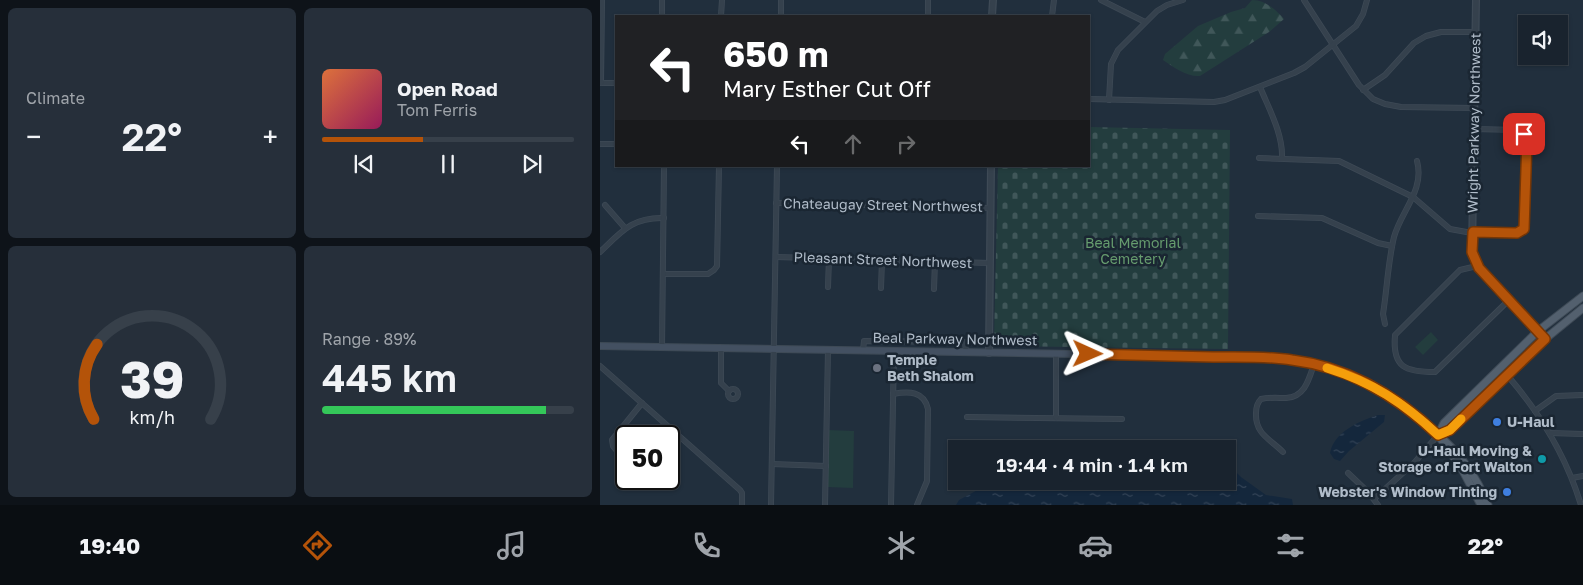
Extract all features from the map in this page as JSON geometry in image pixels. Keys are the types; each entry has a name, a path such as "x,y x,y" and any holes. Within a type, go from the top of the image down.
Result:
{"main road":[{"path":"1438,435 1444,423 1538,331 1583,296"},
{"path":"1438,435 1452,428 1545,339 1583,308"},
{"name":"Beal Parkway Northwest","path":"600,346 1273,358 1314,364 1357,378 1404,405 1452,447 1474,476 1483,505"},
{"path":"1507,374 1508,365 1513,356"},
{"path":"1452,428 1450,437 1452,447"},
{"name":"Beal Parkway Northwest","path":"1438,435 1463,471 1483,505"}],"street":[{"path":"602,0 601,83 615,83"},
{"path":"662,0 662,15"},
{"path":"722,0 722,15"},
{"path":"781,0 781,15"},
{"path":"928,0 928,15"},
{"path":"992,15 993,0"},
{"path":"1052,15 1054,0"},
{"path":"1101,0 1145,22"},
{"path":"1109,100 1109,76 1112,62 1118,50 1163,6 1183,0"},
{"path":"1304,0 1363,90 1377,101 1391,106 1474,108"},
{"path":"1090,100 1214,102 1226,100 1299,70 1356,26 1363,14 1367,0"},
{"name":"Wright Parkway Northwest","path":"1476,0 1472,252 1483,274 1545,339"},
{"path":"1363,90 1385,75 1414,43 1426,36 1441,32 1476,32"},
{"path":"1260,87 1280,136 1282,158"},
{"path":"1259,158 1339,161 1413,197 1450,229 1472,233 1517,233 1524,229 1527,140 1524,134 1518,130 1474,130"},
{"path":"600,144 615,144"},
{"path":"1385,324 1383,314 1392,246 1395,234 1419,180 1417,161"},
{"path":"662,347 664,167"},
{"path":"663,274 708,274 717,266 719,167"},
{"path":"771,505 777,167"},
{"path":"989,353 991,167"},
{"name":"Chateaugay Street Northwest","path":"776,203 990,208"},
{"path":"605,204 625,228"},
{"path":"1258,216 1322,218 1378,243 1392,246"},
{"path":"600,252 625,228 641,220 664,218"},
{"name":"Pleasant Street Northwest","path":"776,257 990,263"},
{"path":"828,287 829,258"},
{"path":"881,288 882,260"},
{"path":"934,289 935,261"},
{"path":"1478,266 1460,270 1395,335 1397,357 1403,367 1409,370 1435,372 1509,300"},
{"path":"863,350 864,341 965,342 966,352"},
{"path":"721,348 721,383 729,391"},
{"path":"825,505 828,350"},
{"path":"891,505 894,351"},
{"path":"1056,354 1056,418"},
{"path":"1283,452 1257,428 1255,421 1256,407 1262,399 1286,398 1300,392 1308,381 1314,364"},
{"path":"600,366 741,491 742,505"},
{"path":"1507,374 1550,433 1572,478 1582,505"},
{"path":"893,394 912,393 926,396 929,414 927,481 917,505"},
{"path":"1535,411 1556,396 1583,395"},
{"path":"624,425 642,403"},
{"path":"967,416 1122,419"},
{"path":"1550,433 1583,434"},
{"path":"1374,499 1415,462 1438,435"},
{"path":"615,436 612,440 615,448"},
{"path":"772,464 826,466"},
{"path":"1348,473 1378,505"},
{"path":"1572,478 1583,476"}],"green space":[{"path":"1252,0 1257,0 1270,6 1284,19 1269,32 1200,76 1185,73 1163,60 1165,54 1198,26 1245,8"},
{"name":"Beal Memorial Cemetery","path":"1090,127 1230,130 1228,349 1002,346 994,340 998,167 1090,167"},
{"path":"1431,332 1438,340 1423,355 1415,347"},
{"path":"828,430 854,431 853,488 827,487"}],"water":[{"path":"1378,415 1385,415 1384,422 1349,451 1340,461 1334,459 1330,453 1332,446 1342,433 1356,424"},
{"path":"1236,472 1266,495 1292,499 1293,505 956,505 959,500 977,490 1236,490"}],"slow traffic":[{"path":"1327,368 1357,378 1390,396 1419,417 1438,435 1450,430 1461,419"}],"place":[{"name":"Temple Beth Shalom","path":"877,368"},
{"name":"U-Haul","path":"1497,422"},
{"name":"U-Haul Moving & Storage of Fort Walton","path":"1542,459"},
{"name":"Webster's Window Tinting","path":"1507,492"}],"route":[{"path":"1088,354 1273,358 1314,364 1357,378 1375,387 1404,405 1438,435 1450,430 1545,339 1483,274 1472,252 1473,232 1517,233 1524,229 1527,140 1524,134"}]}
